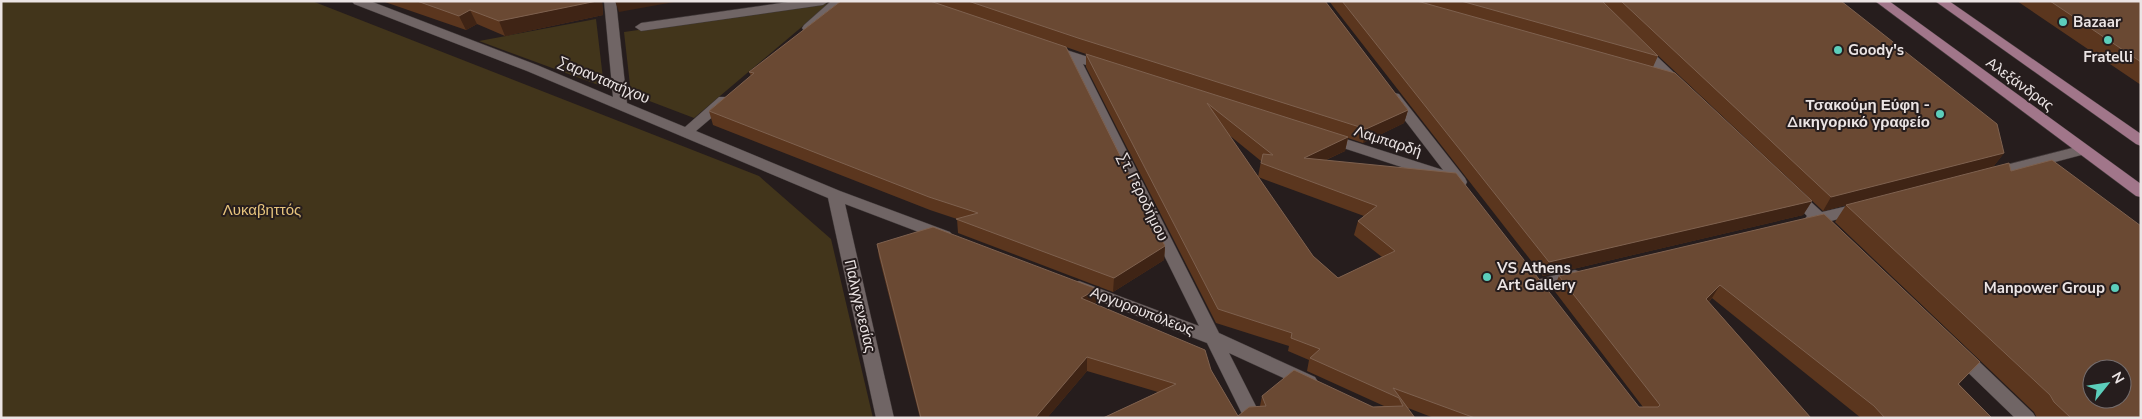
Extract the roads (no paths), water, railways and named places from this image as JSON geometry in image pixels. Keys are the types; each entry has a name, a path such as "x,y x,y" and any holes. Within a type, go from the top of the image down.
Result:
{"main road":[{"name":"Αλεξάνδρας","path":"1881,1 2141,192"},
{"name":"Αλεξάνδρας","path":"1941,1 2141,141"}],"street":[{"name":"Σαρανταπήχου","path":"358,1 620,103 835,195"},
{"path":"610,1 620,103"},
{"path":"641,28 823,1"},
{"path":"796,39 839,1"},
{"path":"1633,42 1690,96"},
{"path":"1036,44 1119,71"},
{"name":"Στ. Γεροδήμου","path":"1072,56 1253,418"},
{"path":"1647,74 1675,82"},
{"path":"1386,87 1470,196"},
{"path":"687,132 738,88"},
{"name":"Λαμπαρδή","path":"1317,135 1458,180"},
{"path":"1980,177 2084,150"},
{"path":"1783,184 1840,239"},
{"path":"835,195 955,240"},
{"name":"Παλιγγενεσίας","path":"835,195 886,418"},
{"path":"1799,223 1875,204"},
{"path":"1551,301 1535,279 1587,274"},
{"name":"Αργυρουπόλεως","path":"1066,282 1213,338 1327,390"},
{"path":"1948,342 2027,418"}],"place":[{"name":"Bazaar","path":"2063,22"},
{"name":"Fratelli","path":"2108,40"},
{"name":"Goody's","path":"1838,50"},
{"name":"Τσακούμη Εύφη - Δικηγορικό γραφείο","path":"1940,114"},
{"name":"VS Athens Art Gallery","path":"1487,277"},
{"name":"Manpower Group","path":"2115,288"}],"park label":[{"name":"Λυκαβηττός","path":"262,210"}]}
